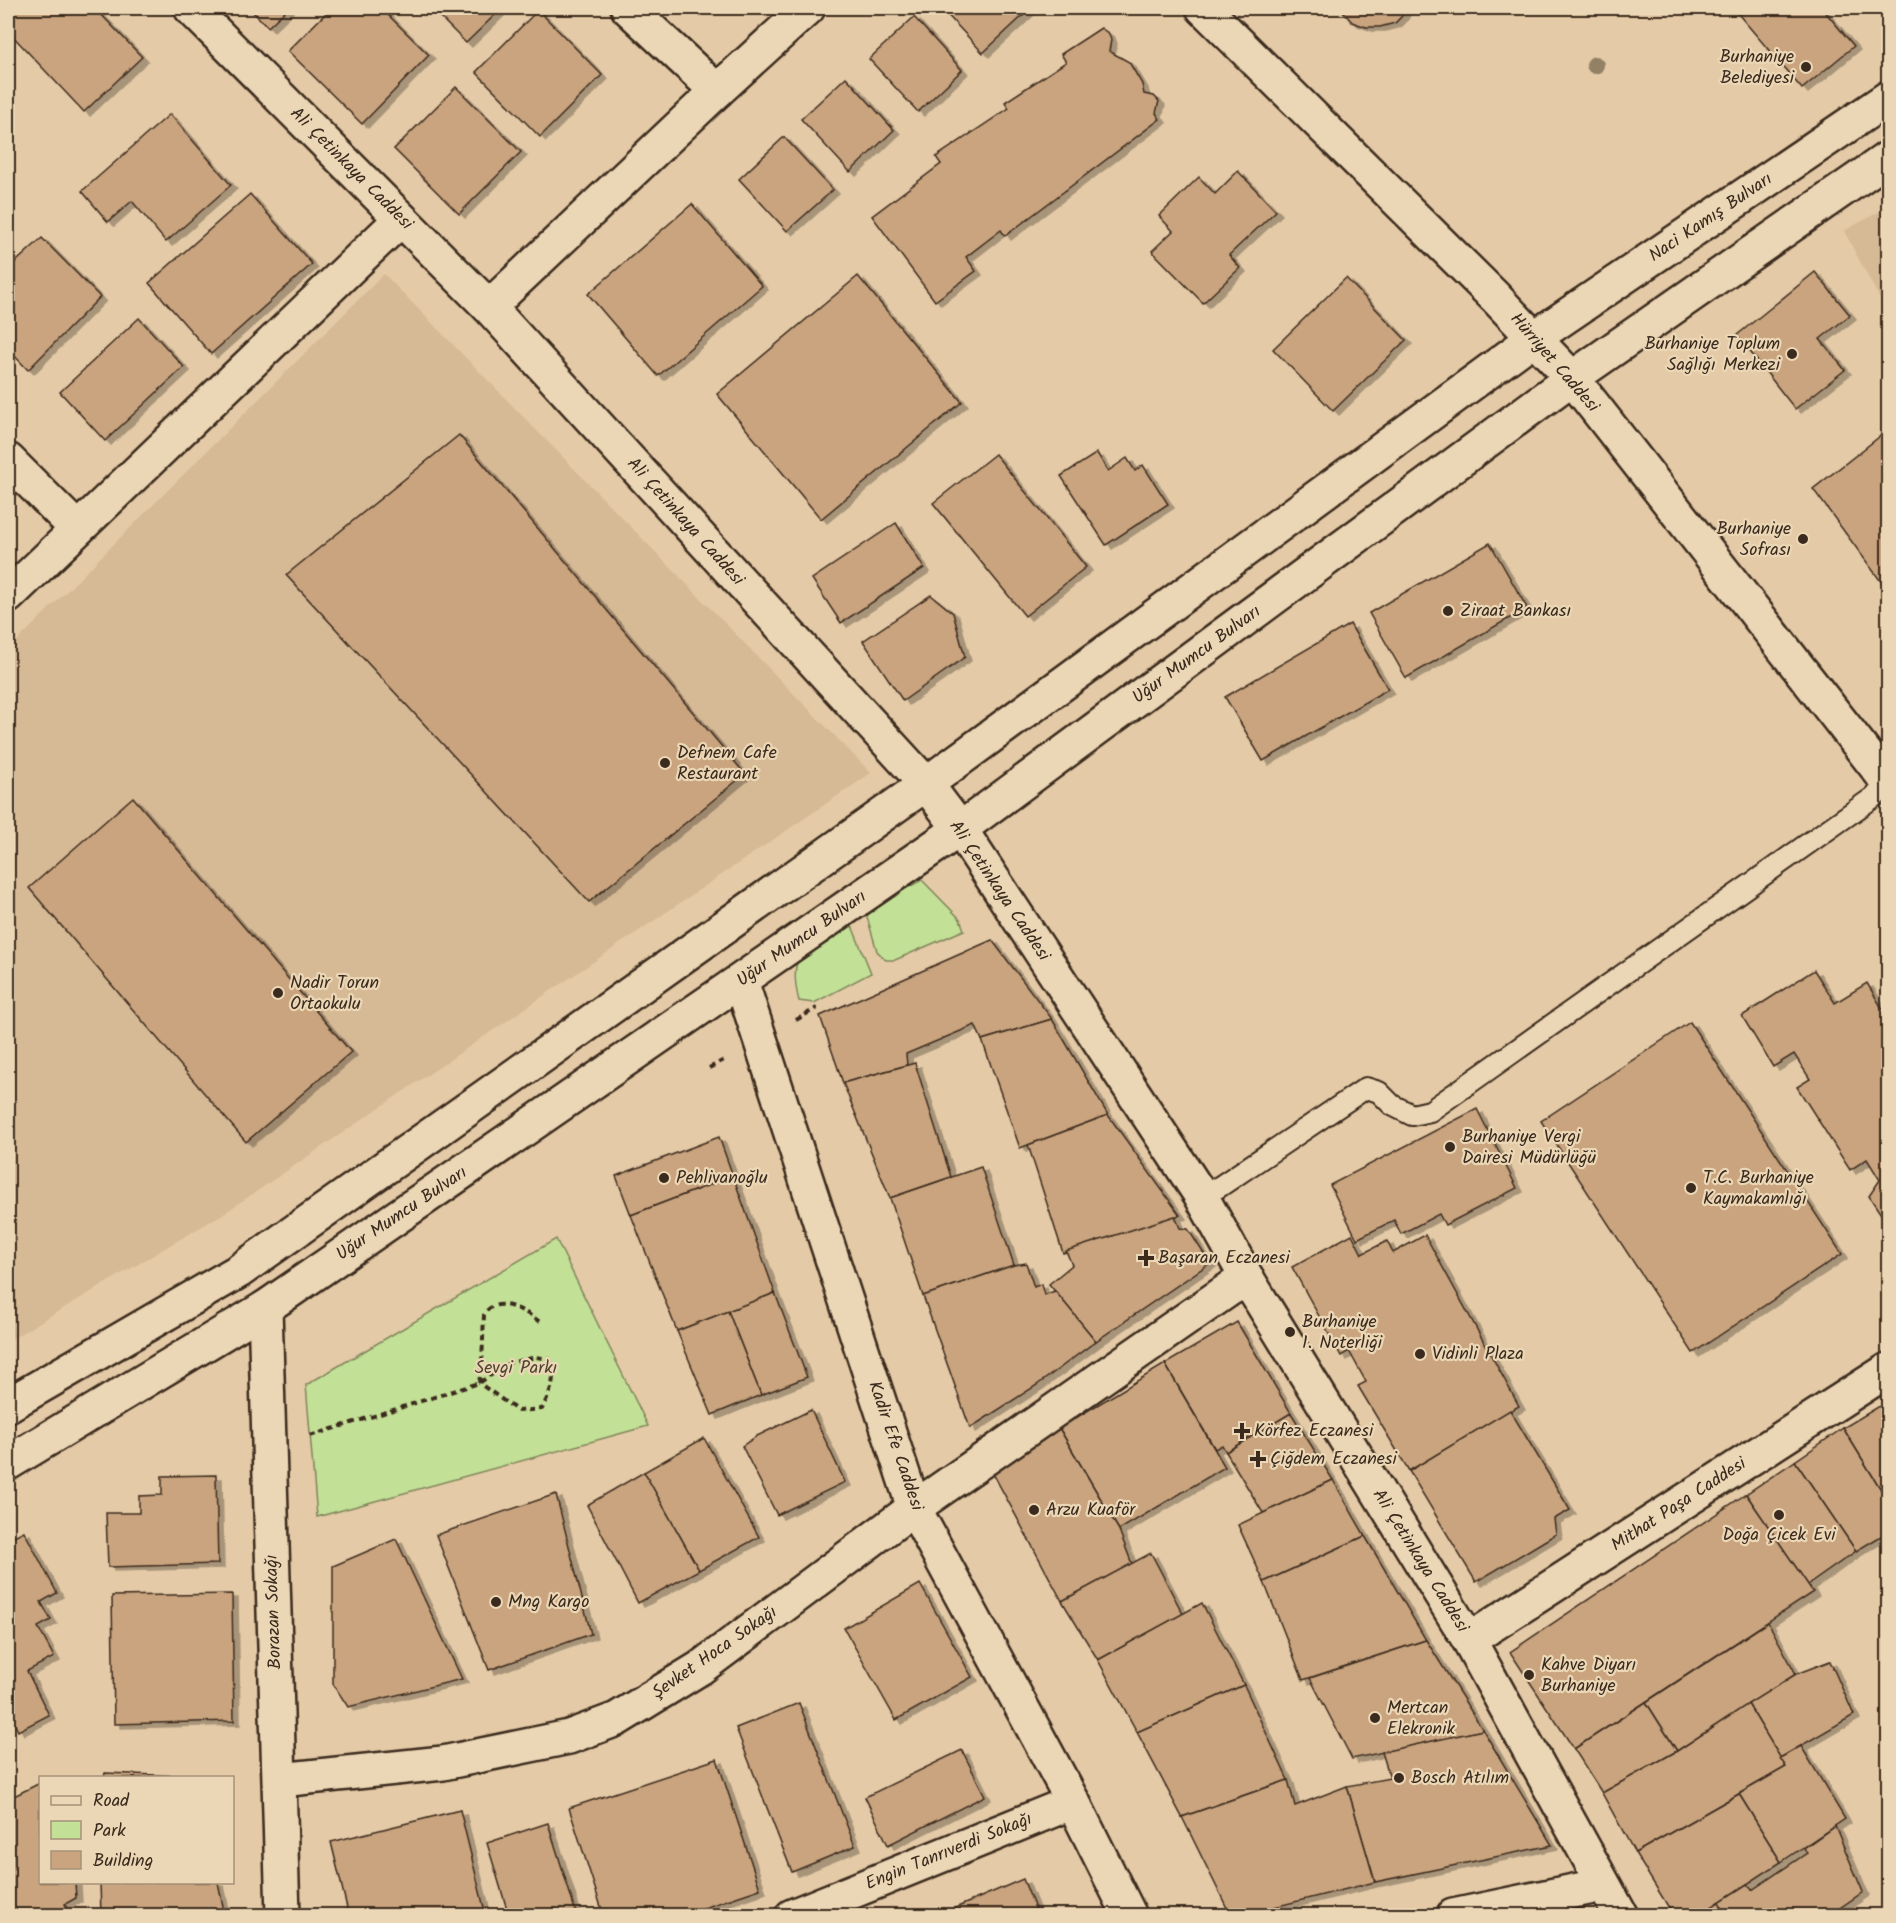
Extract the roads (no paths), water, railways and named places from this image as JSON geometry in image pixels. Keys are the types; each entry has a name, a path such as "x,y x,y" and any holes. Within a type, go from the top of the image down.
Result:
{"street":[{"name":"Ali Çetinkaya Caddesi","path":"191,8 489,307 926,784 960,829 1200,1194 1248,1280 1469,1640 1621,1916"},
{"path":"628,8 717,91"},
{"path":"489,307 808,8"},
{"name":"Hürriyet Caddesi","path":"1203,8 1572,378 1888,782"},
{"name":"Naci Kamış Bulvarı","path":"1534,338 1888,98"},
{"path":"1572,378 1888,158"},
{"path":"8,596 76,528 401,219"},
{"path":"8,1405 239,1271 926,784 1534,338"},
{"name":"Uğur Mumcu Bulvarı","path":"8,1463 265,1308 741,981 960,829 1572,378"},
{"path":"8,460 76,528"},
{"name":"Kadir Efe Caddesi","path":"741,981 915,1508 1073,1802 1130,1916"},
{"name":"Şevket Hoca Sokağı","path":"279,1780 443,1763 569,1737 617,1719 700,1668 765,1617 915,1508 1231,1288 1248,1280"},
{"name":"Borazan Sokağı","path":"265,1308 283,1916"},
{"name":"Mithat Paşa Caddesi","path":"1469,1640 1888,1370"},
{"name":"Engin Tanrıverdi Sokağı","path":"792,1916 1073,1802"},
{"path":"1453,1916 1603,1885"}],"lane":[{"path":"1200,1194 1219,1187 1366,1088 1379,1092 1392,1105 1412,1115 1430,1111 1888,787"}],"place":[{"name":"Burhaniye Belediyesi","path":"1806,67"},
{"name":"Burhaniye Toplum Sağlığı Merkezi","path":"1792,354"},
{"name":"Burhaniye Sofrası","path":"1803,539"},
{"name":"Ziraat Bankası","path":"1448,611"},
{"name":"Defnem Cafe Restaurant","path":"665,763"},
{"name":"Nadir Torun Ortaokulu","path":"278,993"},
{"name":"Burhaniye Vergi Dairesi Müdürlüğü","path":"1450,1147"},
{"name":"Pehlivanoğlu","path":"664,1178"},
{"name":"T.C. Burhaniye Kaymakamlığı","path":"1691,1188"},
{"name":"Başaran Eczanesi","path":"1146,1258"},
{"name":"Burhaniye 1. Noterliği","path":"1290,1332"},
{"name":"Vidinli Plaza","path":"1420,1354"},
{"name":"Körfez Eczanesi","path":"1242,1431"},
{"name":"Çiğdem Eczanesi","path":"1258,1459"},
{"name":"Arzu Kuaför","path":"1034,1510"},
{"name":"Doğa Çicek Evi","path":"1779,1515"},
{"name":"Mng Kargo","path":"496,1602"},
{"name":"Kahve Diyarı Burhaniye","path":"1529,1675"},
{"name":"Mertcan Elekronik","path":"1375,1718"},
{"name":"Bosch Atılım","path":"1399,1778"}],"park label":[{"name":"Sevgi Parkı","path":"516,1368"}]}
